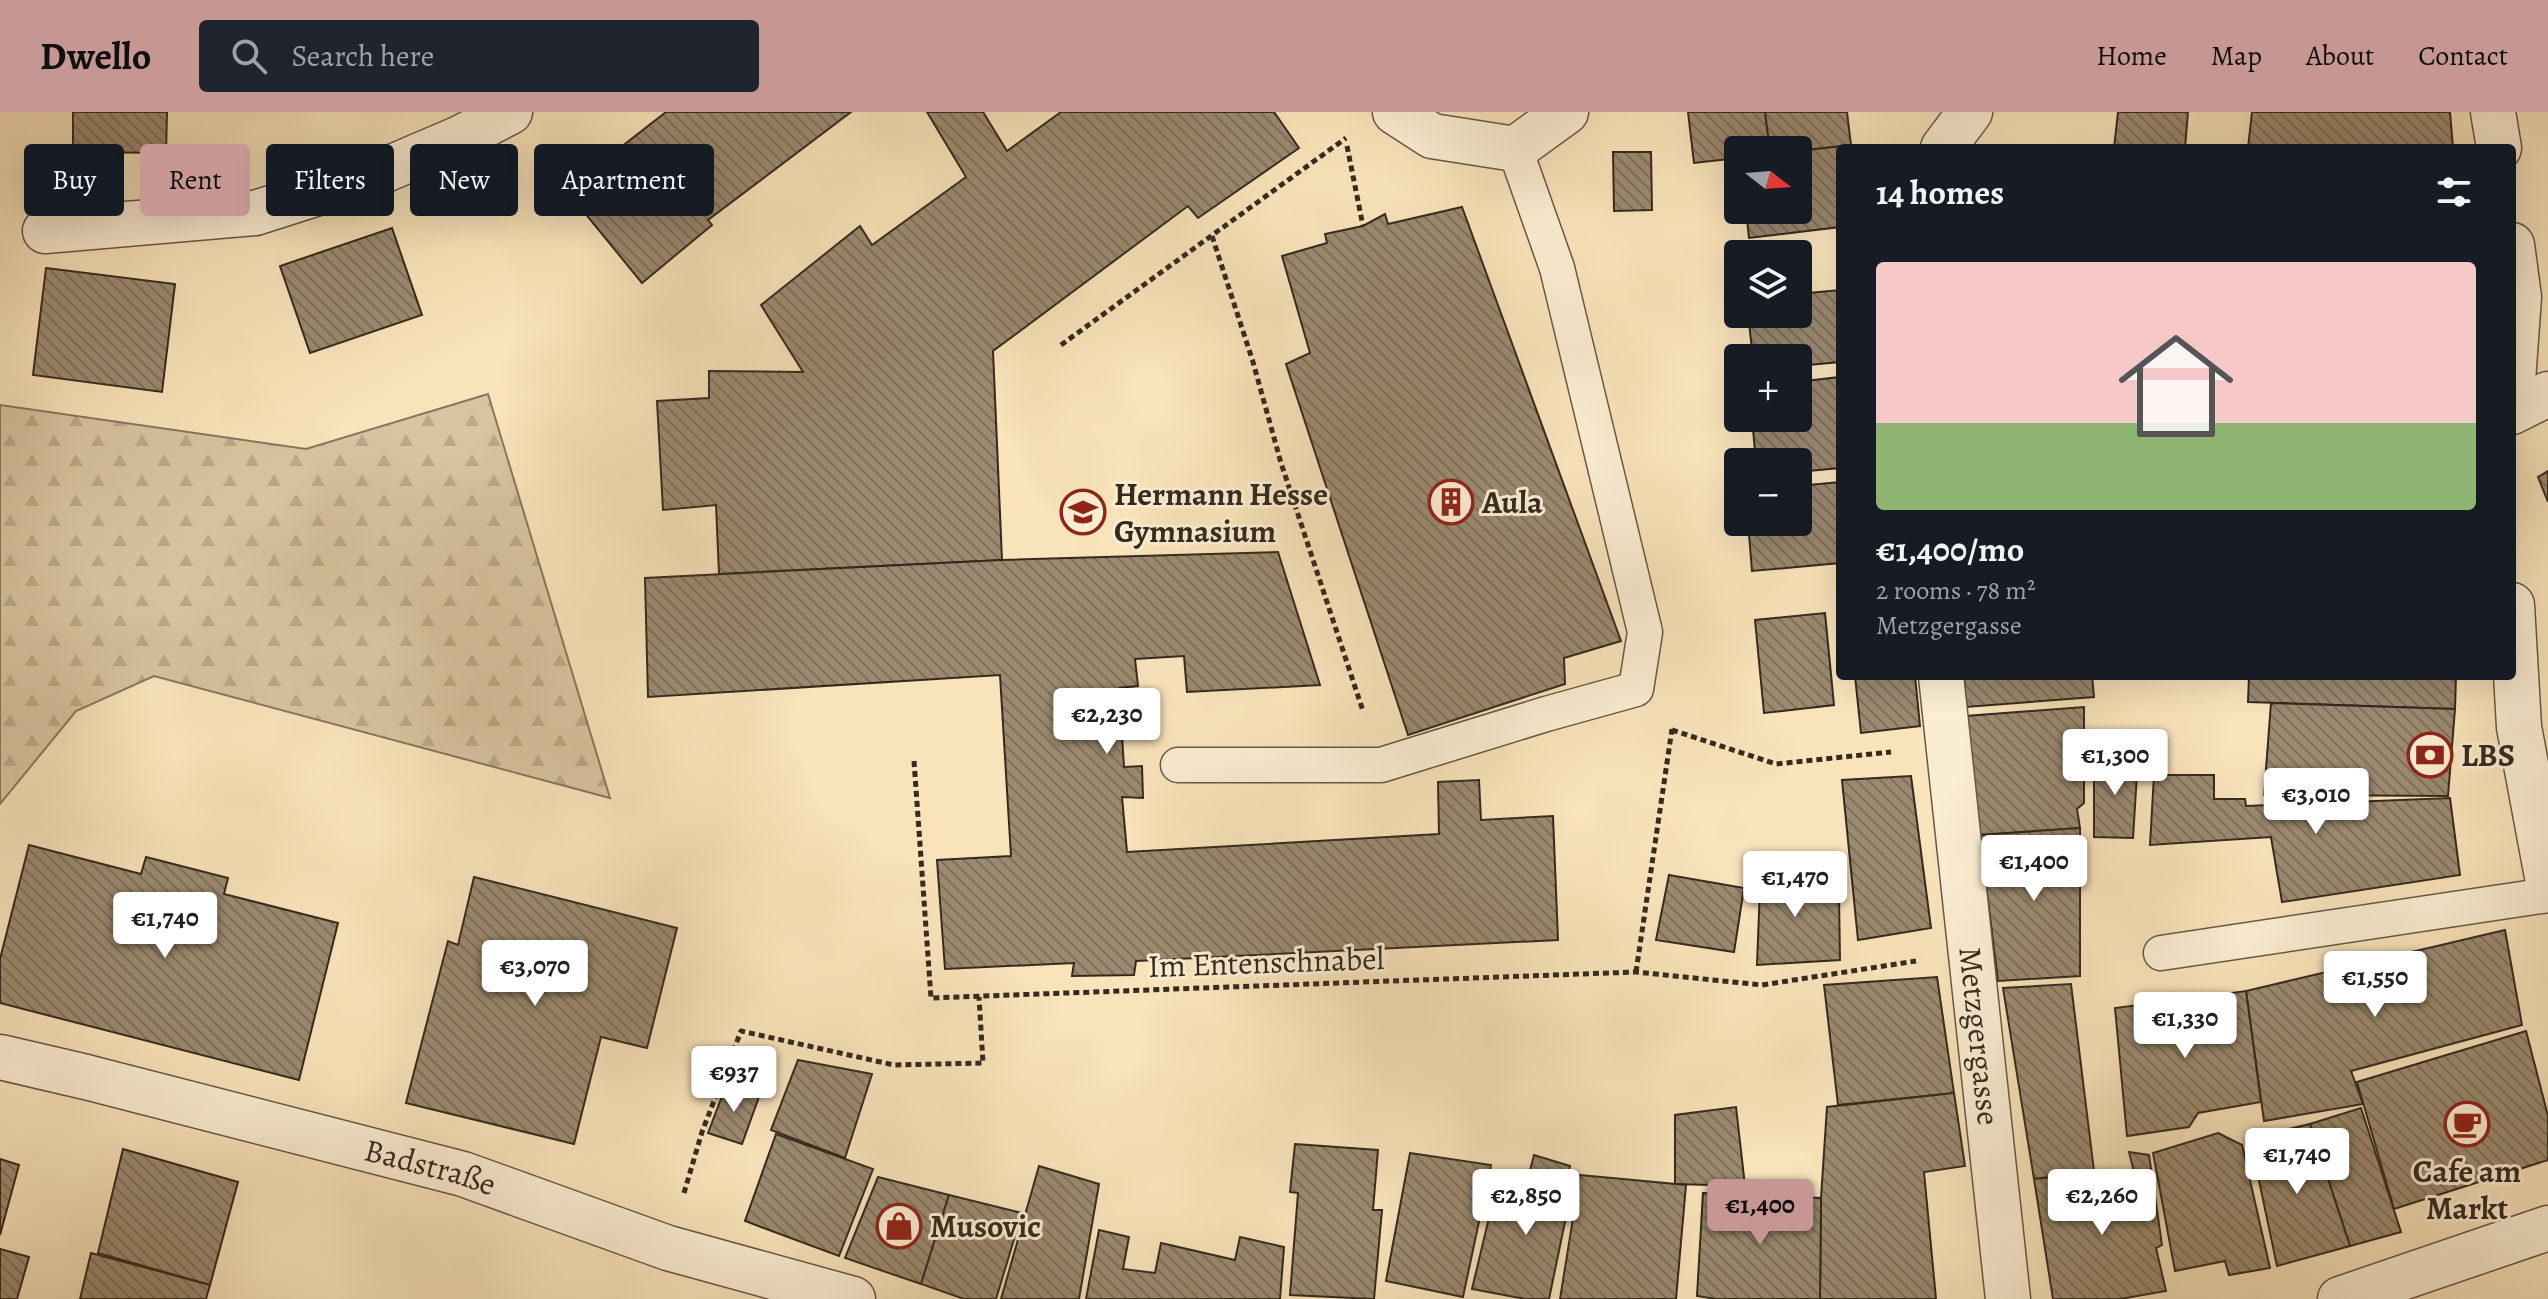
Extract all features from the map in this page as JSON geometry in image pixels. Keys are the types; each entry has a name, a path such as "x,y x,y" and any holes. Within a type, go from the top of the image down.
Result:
{"street":[{"path":"45,231 255,213 371,176 460,138 510,112"},
{"path":"1395,112 1432,136 1515,149 1566,112"},
{"path":"1946,144 1970,112"},
{"path":"2493,112 2498,144"},
{"path":"2516,275 2519,297 2516,339"},
{"path":"2516,410 2548,394"},
{"path":"2516,675 2519,727 2547,880"},
{"name":"Metzgergasse","path":"1941,680 2008,1299"},
{"name":"Badstraße","path":"0,1057 463,1174 668,1248 853,1299"},
{"path":"2340,1299 2548,1228"}],"lane":[{"path":"1178,765 1381,765 1636,689 1645,632 1557,268 1515,149"},
{"path":"2161,953 2547,880"}],"path":[{"path":"1061,345 1346,138 1353,129"},
{"path":"1346,138 1363,226"},
{"path":"1212,236 1253,362 1281,463 1381,765"},
{"path":"1636,972 1672,721"},
{"path":"1672,730 1776,764 1948,746"},
{"name":"Im Entenschnabel","path":"914,761 931,998 1636,972 1762,985 1972,952"},
{"path":"702,1132 741,1031 894,1065 983,1063 979,997"}],"green space":[{"path":"488,394 610,798 154,676 76,711 0,804 0,405 306,449"}],"building":[{"path":"73,112 167,112 166,144 140,144 140,153 124,153 124,144 73,144"},
{"path":"666,112 851,112 714,215 714,144 625,144"},
{"path":"927,112 983,112 1007,151 1061,112 1274,112 1299,148 1198,218 1188,206 993,351 1002,560 719,574 716,505 663,510 657,401 709,398 709,371 803,372 761,305 860,226 872,245 966,177"},
{"path":"1688,112 1765,112 1768,136 1724,136 1724,160 1694,163"},
{"path":"1765,112 1847,112 1851,144 1836,144 1836,147 1812,149 1812,136 1768,136"},
{"path":"2118,112 2188,112 2185,144 2114,144"},
{"path":"2252,112 2450,112 2453,144 2248,144"},
{"path":"1836,147 1836,227 1749,238 1748,224 1812,224 1812,149"},
{"path":"1613,152 1651,152 1652,210 1614,211"},
{"name":"Aula","path":"1462,207 1621,641 1564,658 1565,684 1408,735 1286,364 1310,353 1282,256 1327,243 1325,234 1363,226 1385,214 1388,224"},
{"path":"587,216 713,216 708,220 712,225 642,283"},
{"path":"392,228 422,315 310,353 280,266"},
{"path":"46,268 175,284 162,392 33,375"},
{"path":"1836,290 1836,362 1812,365 1812,344 1751,344 1750,328 1812,328 1812,293"},
{"path":"1836,377 1836,468 1812,471 1812,448 1755,448 1753,432 1812,432 1812,380"},
{"path":"2548,471 2548,502 2538,477"},
{"path":"1836,482 1836,563 1752,571 1749,536 1812,536 1812,485"},
{"path":"1278,552 1320,685 1187,692 1184,656 1135,659 1138,686 1119,688 1124,767 1142,766 1143,798 1122,797 1127,852 1439,834 1438,782 1479,780 1481,820 1553,816 1558,940 1136,961 1134,975 1072,976 1074,963 945,969 937,860 1011,856 1000,675 648,697 645,578 1002,560"},
{"path":"1825,613 1834,705 1764,713 1755,620"},
{"path":"1855,680 1915,680 1920,726 1861,733"},
{"path":"1964,680 2092,680 2094,697 1966,707"},
{"path":"2249,680 2456,680 2455,709 2248,702"},
{"path":"2271,703 2455,709 2448,796 2264,795"},
{"path":"2084,707 2084,803 2077,809 2080,828 1980,835 1966,716"},
{"path":"2094,757 2138,758 2133,838 2094,837"},
{"path":"2154,775 2214,775 2214,799 2245,799 2246,806 2450,798 2460,875 2282,902 2271,837 2150,845"},
{"path":"1911,776 1931,928 1858,940 1842,780"},
{"path":"2080,828 2080,976 1998,981 1980,835"},
{"path":"29,845 141,874 146,857 228,878 224,894 338,923 299,1080 0,1003 0,959"},
{"path":"1761,861 1803,863 1802,896 1839,895 1840,960 1757,965"},
{"path":"1669,875 1744,888 1734,952 1656,940"},
{"path":"474,877 677,928 647,1048 601,1037 574,1144 406,1103 448,941 458,945"},
{"path":"2505,930 2522,1025 2351,1071 2363,1104 2264,1121 2246,991"},
{"path":"1937,977 1954,1093 1838,1105 1824,985"},
{"path":"2071,984 2094,1171 2034,1179 2003,988"},
{"path":"2246,991 2261,1102 2198,1113 2189,1127 2127,1136 2115,1008"},
{"path":"2526,1031 2548,1116 2548,1160 2394,1209 2357,1082"},
{"path":"798,1060 872,1074 845,1158 771,1130"},
{"path":"727,1083 760,1094 742,1144 708,1133"},
{"path":"1954,1093 1965,1166 1924,1172 1936,1299 1820,1299 1821,1198 1827,1107"},
{"path":"1736,1107 1745,1186 1675,1184 1675,1115"},
{"path":"2361,1108 2401,1232 2350,1246 2310,1124"},
{"path":"2310,1124 2350,1246 2277,1266 2250,1138"},
{"path":"2218,1133 2242,1145 2270,1268 2229,1275 2225,1261 2175,1271 2153,1153"},
{"path":"776,1134 873,1169 839,1256 745,1221"},
{"path":"1295,1144 1378,1150 1373,1210 1382,1210 1374,1299 1290,1295 1298,1193 1290,1192"},
{"path":"123,1149 238,1182 210,1285 98,1253"},
{"path":"2129,1152 2149,1155 2162,1245 2156,1248 2166,1291 2120,1299 2053,1299 2034,1179 2079,1175 2084,1192 2137,1184"},
{"path":"1410,1153 1491,1165 1463,1297 1386,1281"},
{"path":"1534,1155 1570,1166 1560,1214 1566,1217 1549,1299 1525,1299 1472,1289 1492,1205 1520,1209"},
{"path":"0,1159 19,1165 0,1235"},
{"path":"1039,1166 1099,1184 1079,1299 1001,1299"},
{"path":"1580,1175 1686,1185 1676,1299 1560,1299"},
{"name":"Musovic","path":"878,1177 949,1195 921,1284 845,1258"},
{"path":"1703,1193 1821,1198 1820,1299 1716,1299 1697,1296"},
{"path":"949,1195 1022,1213 996,1299 964,1299 921,1284"},
{"path":"1099,1230 1129,1237 1123,1269 1155,1273 1161,1243 1235,1260 1240,1237 1284,1247 1280,1299 1086,1299"},
{"path":"0,1249 29,1257 17,1299 0,1299"},
{"path":"91,1253 210,1285 206,1299 80,1299"}],"place":[{"name":"Aula","path":"1451,502"},
{"name":"Hermann Hesse Gymnasium","path":"1083,512"},
{"name":"LBS","path":"2430,755"},
{"name":"Cafe am Markt","path":"2467,1124"},
{"name":"Musovic","path":"899,1226"}]}
